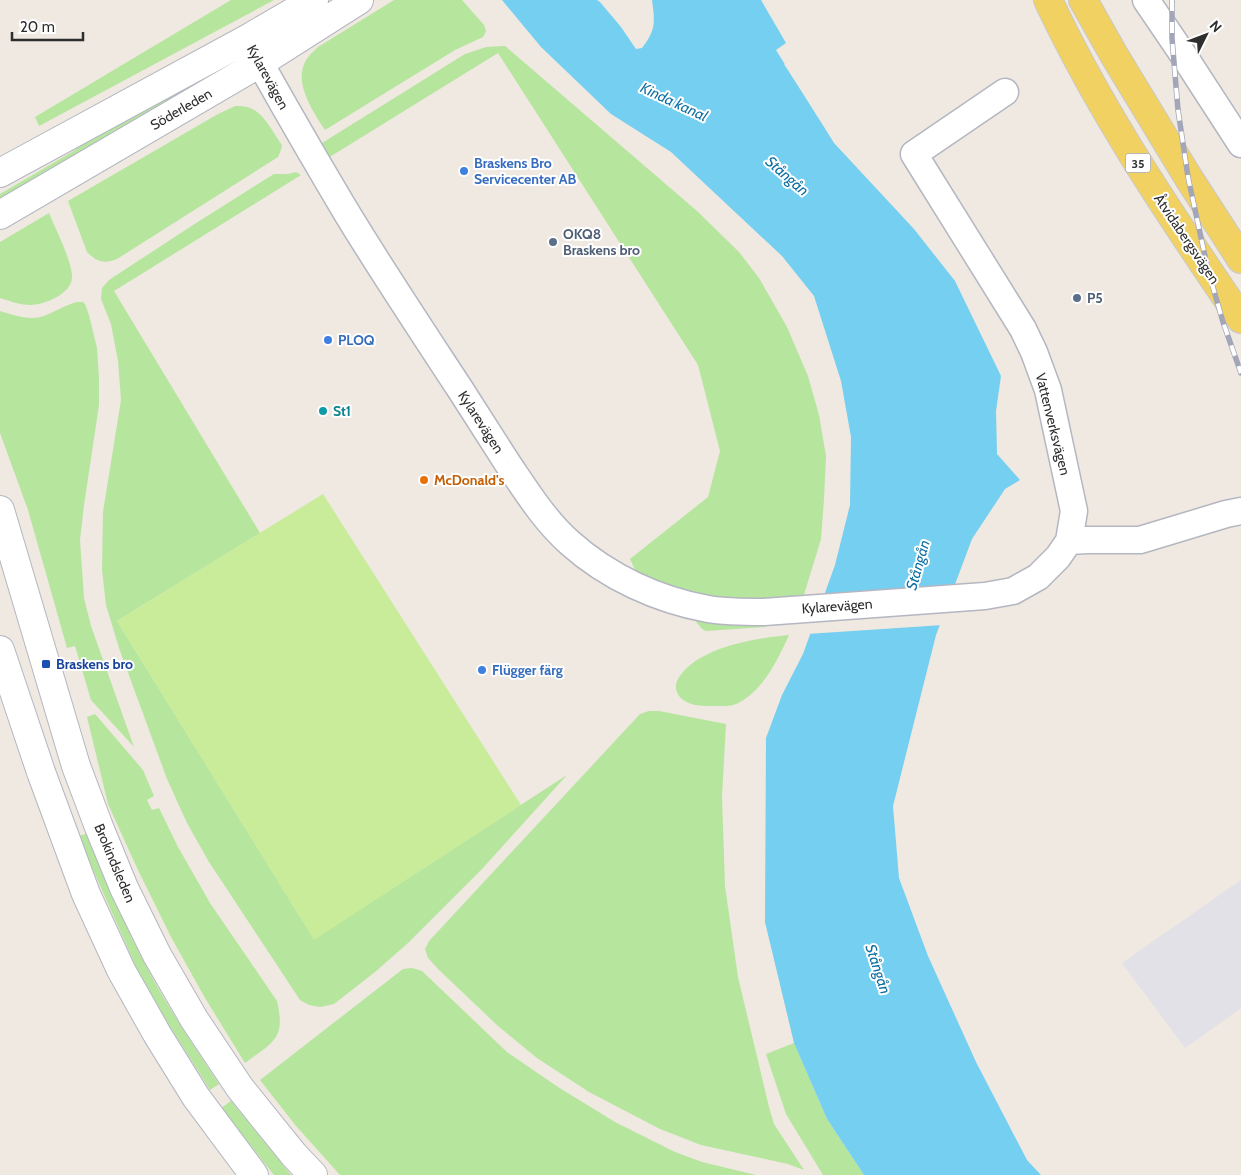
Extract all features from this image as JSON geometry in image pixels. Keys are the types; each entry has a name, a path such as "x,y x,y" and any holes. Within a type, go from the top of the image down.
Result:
{"main road":[{"path":"0,173 247,39 314,0"},
{"name":"Söderleden","path":"0,215 260,63 360,0"},
{"name":"Åtvidabergsvägen","path":"1048,0 1063,32 1136,161 1241,319"},
{"name":"35","path":"1084,0 1124,72 1241,259"},
{"name":"Brokindsleden","path":"0,510 76,766 124,888 157,954 194,1019 240,1088 313,1175"},
{"path":"0,650 40,772 86,894 121,970 196,1098 254,1175"}],"street":[{"path":"1146,0 1241,144"},
{"name":"Kylarevägen","path":"247,39 349,217 544,517 570,543 600,567 633,585 668,599 708,609 764,612 985,596 1013,591 1038,577 1058,557 1069,541"},
{"name":"Vattenverksvägen","path":"1005,92 914,154 1023,329 1034,352 1048,390 1074,511 1069,541"},
{"path":"1069,541 1140,540 1241,511"}],"shaded area":[{"path":"1241,880 1241,1008 1185,1048 1122,963"}],"green space":[{"path":"231,0 274,0 39,126 35,117"},
{"path":"394,0 462,0 484,25 486,31 483,37 455,50 325,130 310,106 303,88 302,70 305,62 318,47"},
{"path":"505,46 697,211 739,252 759,278 787,327 808,376 819,415 826,456 821,539 803,598 748,601 725,600 685,591 637,574 630,559 708,497 720,451 698,365 498,53 328,158 324,151 322,143 465,54 486,47"},
{"path":"222,68 144,117 0,200 0,194 72,152 98,133"},
{"path":"235,106 253,109 263,117 282,145 278,157 117,259 101,261 87,252 68,201"},
{"path":"296,172 301,175 114,291 260,533 117,621 314,939 567,775 482,869 408,943 334,1004 320,1007 309,1005 300,1000 209,862 187,823 167,779 119,648 106,605 102,570 103,512 121,400 118,361 111,324 101,299 102,288 109,280 274,174"},
{"path":"49,213 70,264 72,278 70,284 62,294 42,303 30,305 0,298 0,242"},
{"path":"77,302 85,304 89,315 97,348 99,379 99,405 80,540 84,598 91,626 134,747 91,700 75,646 67,648 28,510 0,433 0,311 33,318"},
{"path":"323,494 521,805 314,940 117,621"},
{"path":"693,618 765,623 765,627 706,631"},
{"path":"789,635 775,663 763,681 749,696 737,704 724,706 695,705 683,700 677,692 676,684 682,674 693,663 705,656 747,641"},
{"path":"649,711 659,711 726,724 722,797 725,886 738,977 774,1124 804,1170 788,1164 701,1145 660,1129 589,1092 537,1058 498,1026 428,958 425,949 429,941 640,714"},
{"path":"95,714 143,770 154,796 147,800 152,810 159,808 178,847 210,903 277,1001 280,1024 275,1038 263,1050 245,1063 205,998 171,937 108,804 87,717"},
{"path":"86,834 152,977 219,1084 210,1090 166,1020 137,969 78,836"},
{"path":"412,968 422,971 507,1052 558,1087 615,1122 675,1152 702,1162 756,1175 340,1175 296,1126 260,1080 403,969"},
{"path":"794,1043 827,1119 864,1175 823,1175 786,1114 766,1054"},
{"path":"231,1101 291,1175 274,1175 221,1108"}],"water":[{"path":"502,0 597,0 621,27 636,49 642,48 652,31 654,20 652,0 761,0 786,43 776,50 834,143 914,229 955,281 1001,376 996,411 997,454 1020,480 1005,489 972,539 936,635 893,806 899,878 928,956 976,1062 1027,1160 1041,1175 864,1175 827,1119 794,1043 765,922 766,738 782,695 803,654 835,565 850,505 851,437 841,381 814,296 782,256 671,152 611,114 541,47"}],"pier":[{"path":"786,63 820,116 818,117 784,64"},
{"path":"956,588 943,625 807,634 821,597"}],"railway":[{"path":"1172,0 1172,38 1178,110 1188,177 1208,270 1223,322 1241,373"}],"place":[{"name":"Braskens Bro Servicecenter AB","path":"464,171"},
{"name":"OKQ8 Braskens bro","path":"553,242"},
{"name":"P5","path":"1077,298"},
{"name":"PLOQ","path":"328,340"},
{"name":"St1","path":"323,411"},
{"name":"McDonald's","path":"424,480"},
{"name":"Braskens bro","path":"46,664"},
{"name":"Flügger färg","path":"482,670"}],"water label":[{"name":"Kinda kanal","path":"674,102"},
{"name":"Stångån","path":"787,176"},
{"name":"Stångån","path":"918,565"},
{"name":"Stångån","path":"878,969"}]}
